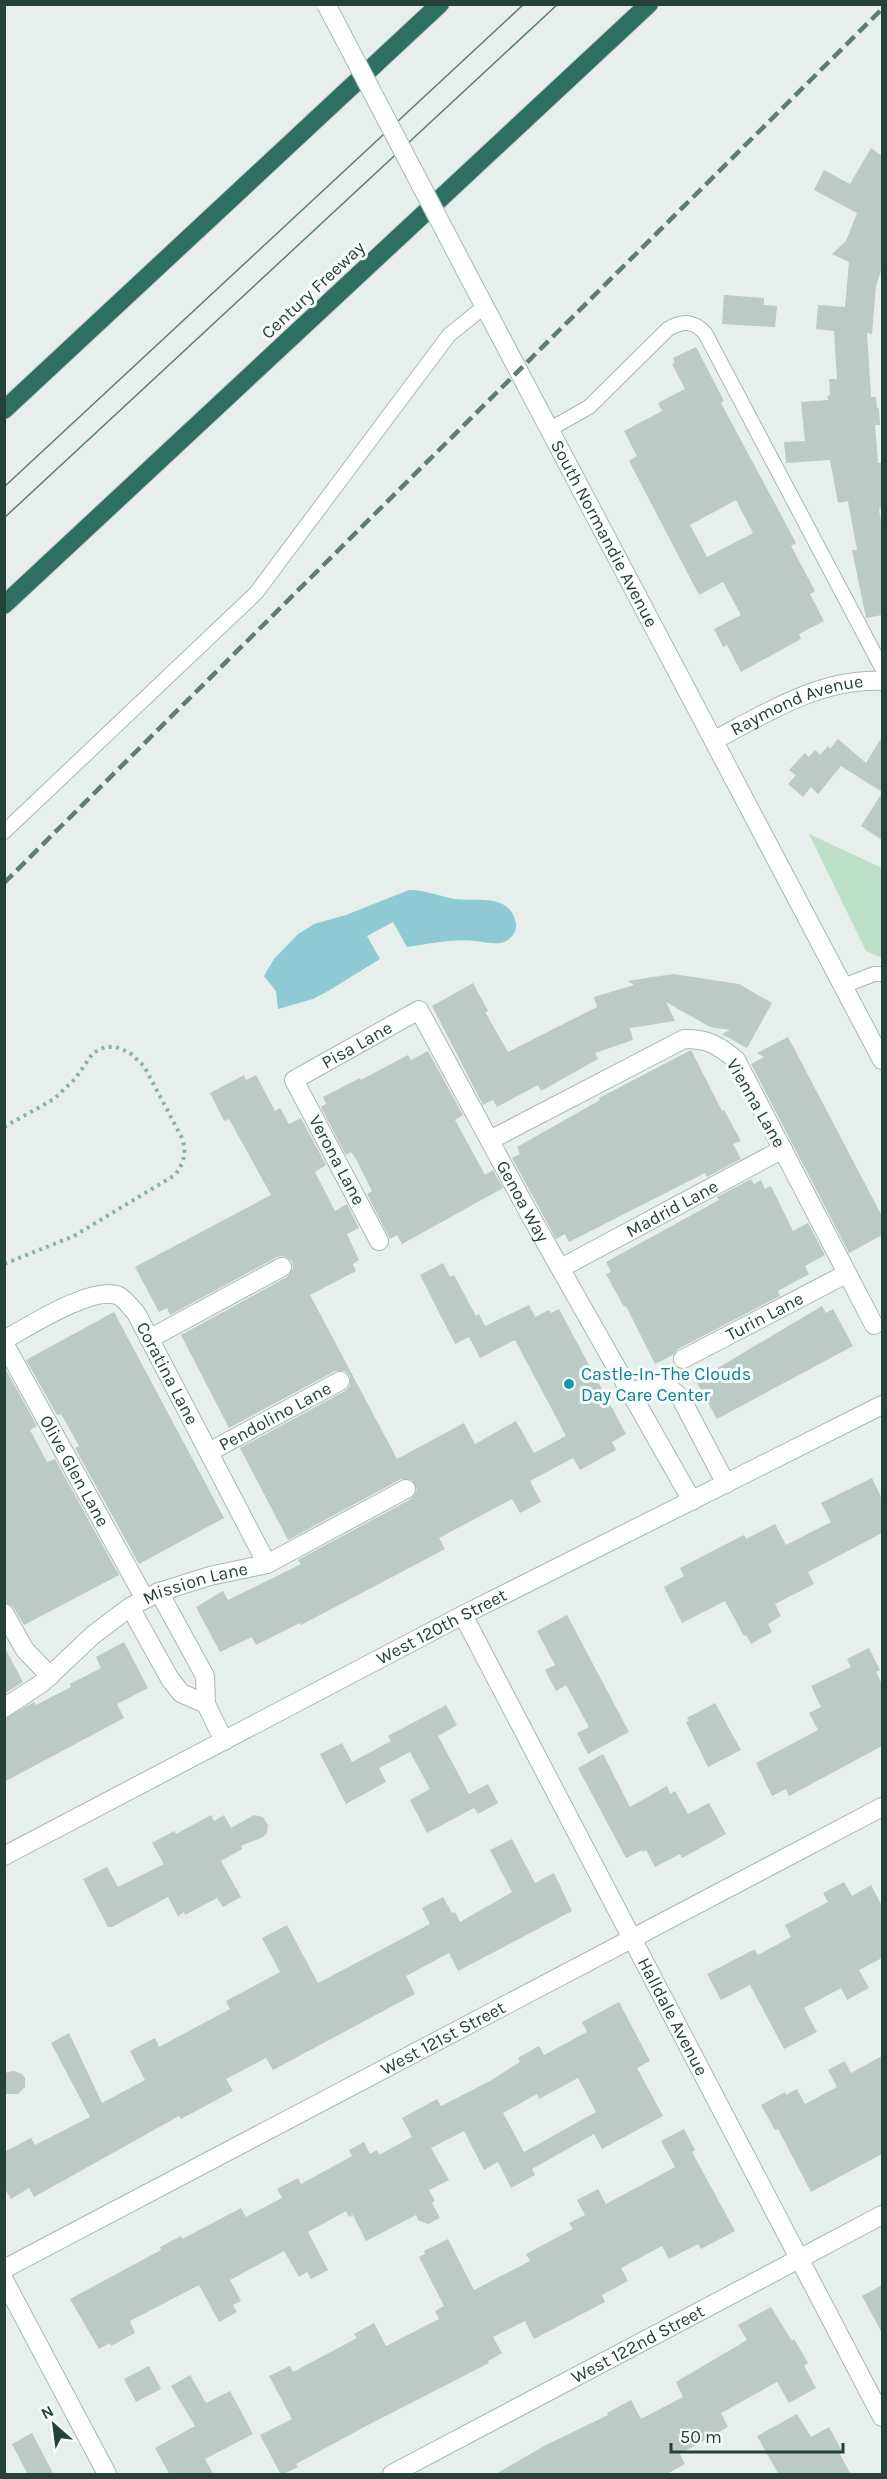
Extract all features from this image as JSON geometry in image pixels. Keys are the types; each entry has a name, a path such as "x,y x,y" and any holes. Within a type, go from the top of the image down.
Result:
{"highway":[{"path":"4,410 440,4"},
{"name":"Century Freeway","path":"4,605 650,4"}],"street":[{"name":"South Normandie Avenue","path":"326,4 882,1060"},
{"name":"Raymond Avenue","path":"715,740 786,702 817,691 868,680 882,681"},
{"name":"Pisa Lane","path":"294,1080 419,1010"},
{"name":"Genoa Way","path":"419,1010 692,1501"},
{"name":"Vienna Lane","path":"490,1140 684,1039 703,1039 721,1047 736,1060 874,1325"},
{"name":"Verona Lane","path":"294,1080 379,1241"},
{"name":"Madrid Lane","path":"561,1268 783,1149"},
{"path":"149,1339 282,1267"},
{"name":"Turin Lane","path":"683,1359 846,1274"},
{"name":"Coratina Lane","path":"4,1341 80,1300 105,1294 120,1296 136,1313 267,1564"},
{"name":"Olive Glen Lane","path":"4,1341 144,1599 206,1676 206,1704 224,1741"},
{"name":"Pendolino Lane","path":"209,1452 340,1381"},
{"path":"630,1392 664,1386 674,1389 726,1484"},
{"name":"West 120th Street","path":"4,1856 463,1615 882,1405"},
{"name":"Mission Lane","path":"4,1708 50,1676 93,1635 144,1599 210,1576 267,1564 406,1489"},
{"name":"Olive Glen Lane","path":"144,1599 170,1679 181,1693 206,1704"},
{"path":"4,1613 25,1650 50,1676"},
{"name":"Halldale Avenue","path":"463,1615 882,2417"},
{"name":"West 121st Street","path":"4,2269 882,1807"},
{"name":"West 122nd Street","path":"392,2475 882,2215"},
{"path":"4,2280 107,2475"}],"lane":[{"path":"4,832 256,593 449,335 485,306"},
{"path":"550,429 589,407 668,329 678,323 688,322 698,326 705,333 882,668"},
{"path":"843,986 874,974 882,974"}],"path":[{"path":"4,1127 54,1100 75,1079 93,1053 105,1047 116,1047 130,1053 144,1066 155,1083 186,1150 182,1164 175,1175 74,1236 4,1264"}],"green space":[{"path":"809,834 882,868 882,958 866,951"}],"water":[{"path":"409,890 454,899 500,903 513,914 516,930 509,939 501,943 459,940 407,947 393,922 367,936 380,959 313,999 278,1009 276,991 264,976 274,959 298,934 314,924 346,915"}],"building":[{"path":"871,148 882,156 882,268 876,286 872,334 867,333 871,397 876,397 880,425 875,425 878,463 882,463 882,508 879,509 882,528 882,615 866,618 852,550 857,550 848,501 838,503 830,460 786,463 784,442 805,441 801,402 828,400 829,379 837,379 834,331 816,329 818,305 845,307 849,262 832,254 846,241 857,213 814,190 824,170 850,184"},
{"path":"724,295 764,298 764,305 777,306 775,327 722,324"},
{"path":"696,347 724,401 721,403 796,543 791,546 815,591 810,594 824,621 799,634 801,639 741,672 727,645 723,647 714,629 741,615 723,582 699,595 629,461 637,456 624,431 662,411 658,403 685,389 672,364 675,363 673,358","holes":["736,500 753,533 707,557 690,525"]},
{"path":"882,737 882,792 841,766 818,794 811,787 803,797 788,784 796,775 789,770 805,753 809,757 815,750 820,755 828,746 830,749 838,739 866,763"},
{"path":"882,793 882,840 861,826"},
{"path":"673,974 739,984 772,1003 747,1048 722,1034 730,1030 710,1027 666,1002 675,1021 630,1028 633,1040 595,1053 598,1059 541,1091 538,1085 497,1107 493,1100 483,1105 432,1006 473,983 488,1011 485,1012 508,1052 597,1007 594,997 634,985 628,981"},
{"path":"788,1037 882,1216 882,1235 849,1253 751,1064 764,1057 757,1053"},
{"path":"691,1050 722,1111 724,1110 741,1141 733,1144 741,1159 707,1177 705,1173 569,1242 565,1234 556,1239 512,1158 520,1154 517,1147 600,1100 599,1098"},
{"path":"428,1051 463,1115 455,1120 485,1175 493,1170 503,1188 402,1244 397,1235 390,1239 367,1194 372,1191 356,1159 351,1152 346,1155 321,1107 326,1104 323,1097 408,1055 411,1060"},
{"path":"244,1075 246,1080 256,1075 275,1111 280,1108 289,1124 301,1118 326,1165 315,1172 335,1211 347,1204 359,1228 347,1234 359,1260 353,1264 356,1271 310,1295 397,1459 464,1423 475,1444 516,1421 534,1453 566,1436 515,1340 480,1358 469,1337 455,1344 420,1275 443,1263 450,1277 454,1275 476,1316 479,1314 485,1326 529,1305 535,1317 549,1310 551,1313 559,1309 626,1434 612,1442 616,1450 580,1470 573,1458 530,1481 541,1502 520,1513 512,1499 439,1538 445,1549 301,1625 300,1623 256,1645 252,1637 220,1652 196,1607 223,1591 228,1600 301,1564 298,1560 411,1499 417,1490 412,1480 401,1479 288,1540 240,1448 345,1391 350,1386 350,1376 345,1371 335,1371 229,1428 181,1335 287,1277 293,1268 292,1261 283,1256 277,1257 170,1315 167,1308 159,1312 135,1267 271,1195 229,1119 224,1121 210,1093"},
{"path":"751,1179 754,1184 761,1180 765,1189 771,1186 793,1231 808,1223 825,1255 805,1266 809,1274 778,1291 780,1296 678,1349 673,1355 655,1364 626,1306 624,1307 606,1274 611,1272 606,1262 719,1200 717,1197"},
{"path":"822,1306 826,1313 833,1309 853,1346 717,1419 696,1381"},
{"path":"114,1312 224,1518 139,1564 75,1448 79,1446 61,1414 57,1415 26,1360"},
{"path":"6,1370 37,1426 30,1430 47,1462 55,1459 119,1575 24,1625 13,1607 4,1602"},
{"path":"872,1478 882,1499 882,1533 808,1572 814,1584 775,1604 781,1616 768,1624 772,1632 751,1644 746,1635 744,1636 725,1601 682,1623 664,1587 684,1576 680,1568 744,1535 746,1539 775,1524 786,1545 831,1522 821,1503"},
{"path":"567,1615 629,1732 588,1754 577,1733 589,1727 566,1685 556,1691 545,1670 555,1665 537,1631"},
{"path":"124,1642 148,1688 117,1704 124,1718 4,1782 4,1719 34,1702 36,1705 71,1687 70,1684 101,1668 96,1657"},
{"path":"4,1646 23,1682 4,1694"},
{"path":"869,1648 880,1670 876,1672 882,1684 882,1746 789,1796 786,1789 772,1796 756,1763 818,1730 809,1713 821,1707 811,1686 851,1667 847,1659"},
{"path":"715,1703 741,1750 708,1767 686,1722 689,1721 687,1718"},
{"path":"446,1705 457,1725 438,1736 469,1794 488,1784 498,1803 478,1814 474,1808 427,1833 410,1800 430,1789 410,1752 379,1768 386,1782 346,1804 320,1754 342,1743 352,1762 391,1741 388,1736"},
{"path":"603,1754 630,1807 667,1786 670,1794 675,1791 688,1814 709,1803 726,1834 682,1858 680,1854 655,1867 646,1850 626,1858 578,1768"},
{"path":"211,1815 214,1821 224,1815 231,1828 254,1815 263,1817 268,1825 267,1833 263,1837 241,1846 242,1849 221,1861 241,1897 223,1907 217,1898 185,1915 184,1912 178,1916 168,1897 108,1927 83,1879 107,1867 118,1887 164,1864 152,1843 174,1831 176,1834"},
{"path":"512,1839 535,1883 554,1873 572,1911 458,1971 449,1953 406,1976 415,1994 273,2070 266,2058 226,2079 233,2091 181,2119 179,2116 34,2197 29,2188 11,2199 4,2187 4,2152 31,2138 35,2145 90,2117 51,2043 69,2033 102,2103 145,2080 130,2051 155,2038 159,2047 230,2009 226,2001 280,1972 262,1938 287,1925 318,1983 430,1924 422,1908 443,1897 460,1922 512,1892 490,1850"},
{"path":"844,1882 852,1896 871,1885 882,1906 882,1958 859,1970 869,1988 847,2000 841,1988 804,2008 817,2032 784,2049 750,1985 721,2000 707,1974 751,1951 755,1950 758,1955 791,1937 785,1925 828,1902 823,1893"},
{"path":"619,2002 650,2061 637,2068 663,2116 602,2149 594,2134 532,2169 535,2175 511,2188 498,2162 484,2170 464,2131 431,2148 449,2180 429,2190 435,2201 432,2203 440,2218 428,2224 418,2220 416,2215 366,2241 353,2215 349,2217 346,2211 308,2232 328,2270 311,2279 307,2272 299,2277 284,2251 230,2280 241,2301 233,2305 237,2312 219,2322 199,2285 130,2321 135,2333 111,2346 110,2343 99,2349 70,2299 161,2250 160,2247 181,2236 182,2239 241,2208 246,2217 282,2198 277,2189 298,2178 301,2184 352,2156 349,2150 364,2142 370,2154 377,2150 379,2155 412,2137 402,2118 437,2099 441,2106 490,2081 520,2062 518,2058 539,2046 544,2055 587,2032 582,2022","holes":["578,2078 596,2112 524,2152 503,2113 537,2094 539,2099"]},
{"path":"882,2056 882,2154 811,2192 778,2129 775,2130 761,2105 785,2092 786,2095 797,2089 805,2104 837,2087 828,2070 845,2061 851,2073"},
{"path":"14,2071 25,2078 25,2087 18,2094 4,2094 4,2073"},
{"path":"684,2129 695,2150 692,2152 735,2231 701,2249 698,2244 669,2259 662,2246 621,2268 628,2281 602,2295 605,2302 534,2339 525,2321 493,2337 502,2353 488,2361 489,2363 368,2425 296,2464 298,2467 281,2475 260,2435 292,2419 269,2376 290,2366 293,2372 357,2338 354,2334 374,2323 386,2346 439,2319 435,2311 444,2306 419,2257 425,2254 424,2251 448,2239 474,2290 530,2261 526,2254 573,2229 569,2223 585,2215 577,2200 598,2189 606,2204 675,2167 661,2141"},
{"path":"882,2285 882,2333 862,2296"},
{"path":"771,2307 808,2363 804,2366 816,2388 789,2403 777,2382 721,2413 728,2427 680,2454 685,2464 665,2475 494,2475 544,2446 608,2415 607,2413 631,2400 641,2419 683,2397 676,2382 747,2340 738,2325"},
{"path":"149,2366 161,2389 136,2402 124,2379"},
{"path":"190,2375 206,2403 230,2391 253,2434 205,2459 214,2475 170,2475 155,2448 195,2426 171,2386"},
{"path":"797,2414 811,2437 829,2427 843,2453 840,2454 851,2475 779,2475 757,2436"},
{"path":"32,2433 54,2475 28,2475 12,2444"}],"tram line":[{"path":"4,487 524,4"},
{"path":"4,518 558,4"}],"railway":[{"path":"4,883 882,9"}],"place":[{"name":"Castle-In-The Clouds Day Care Center","path":"569,1384"}]}
